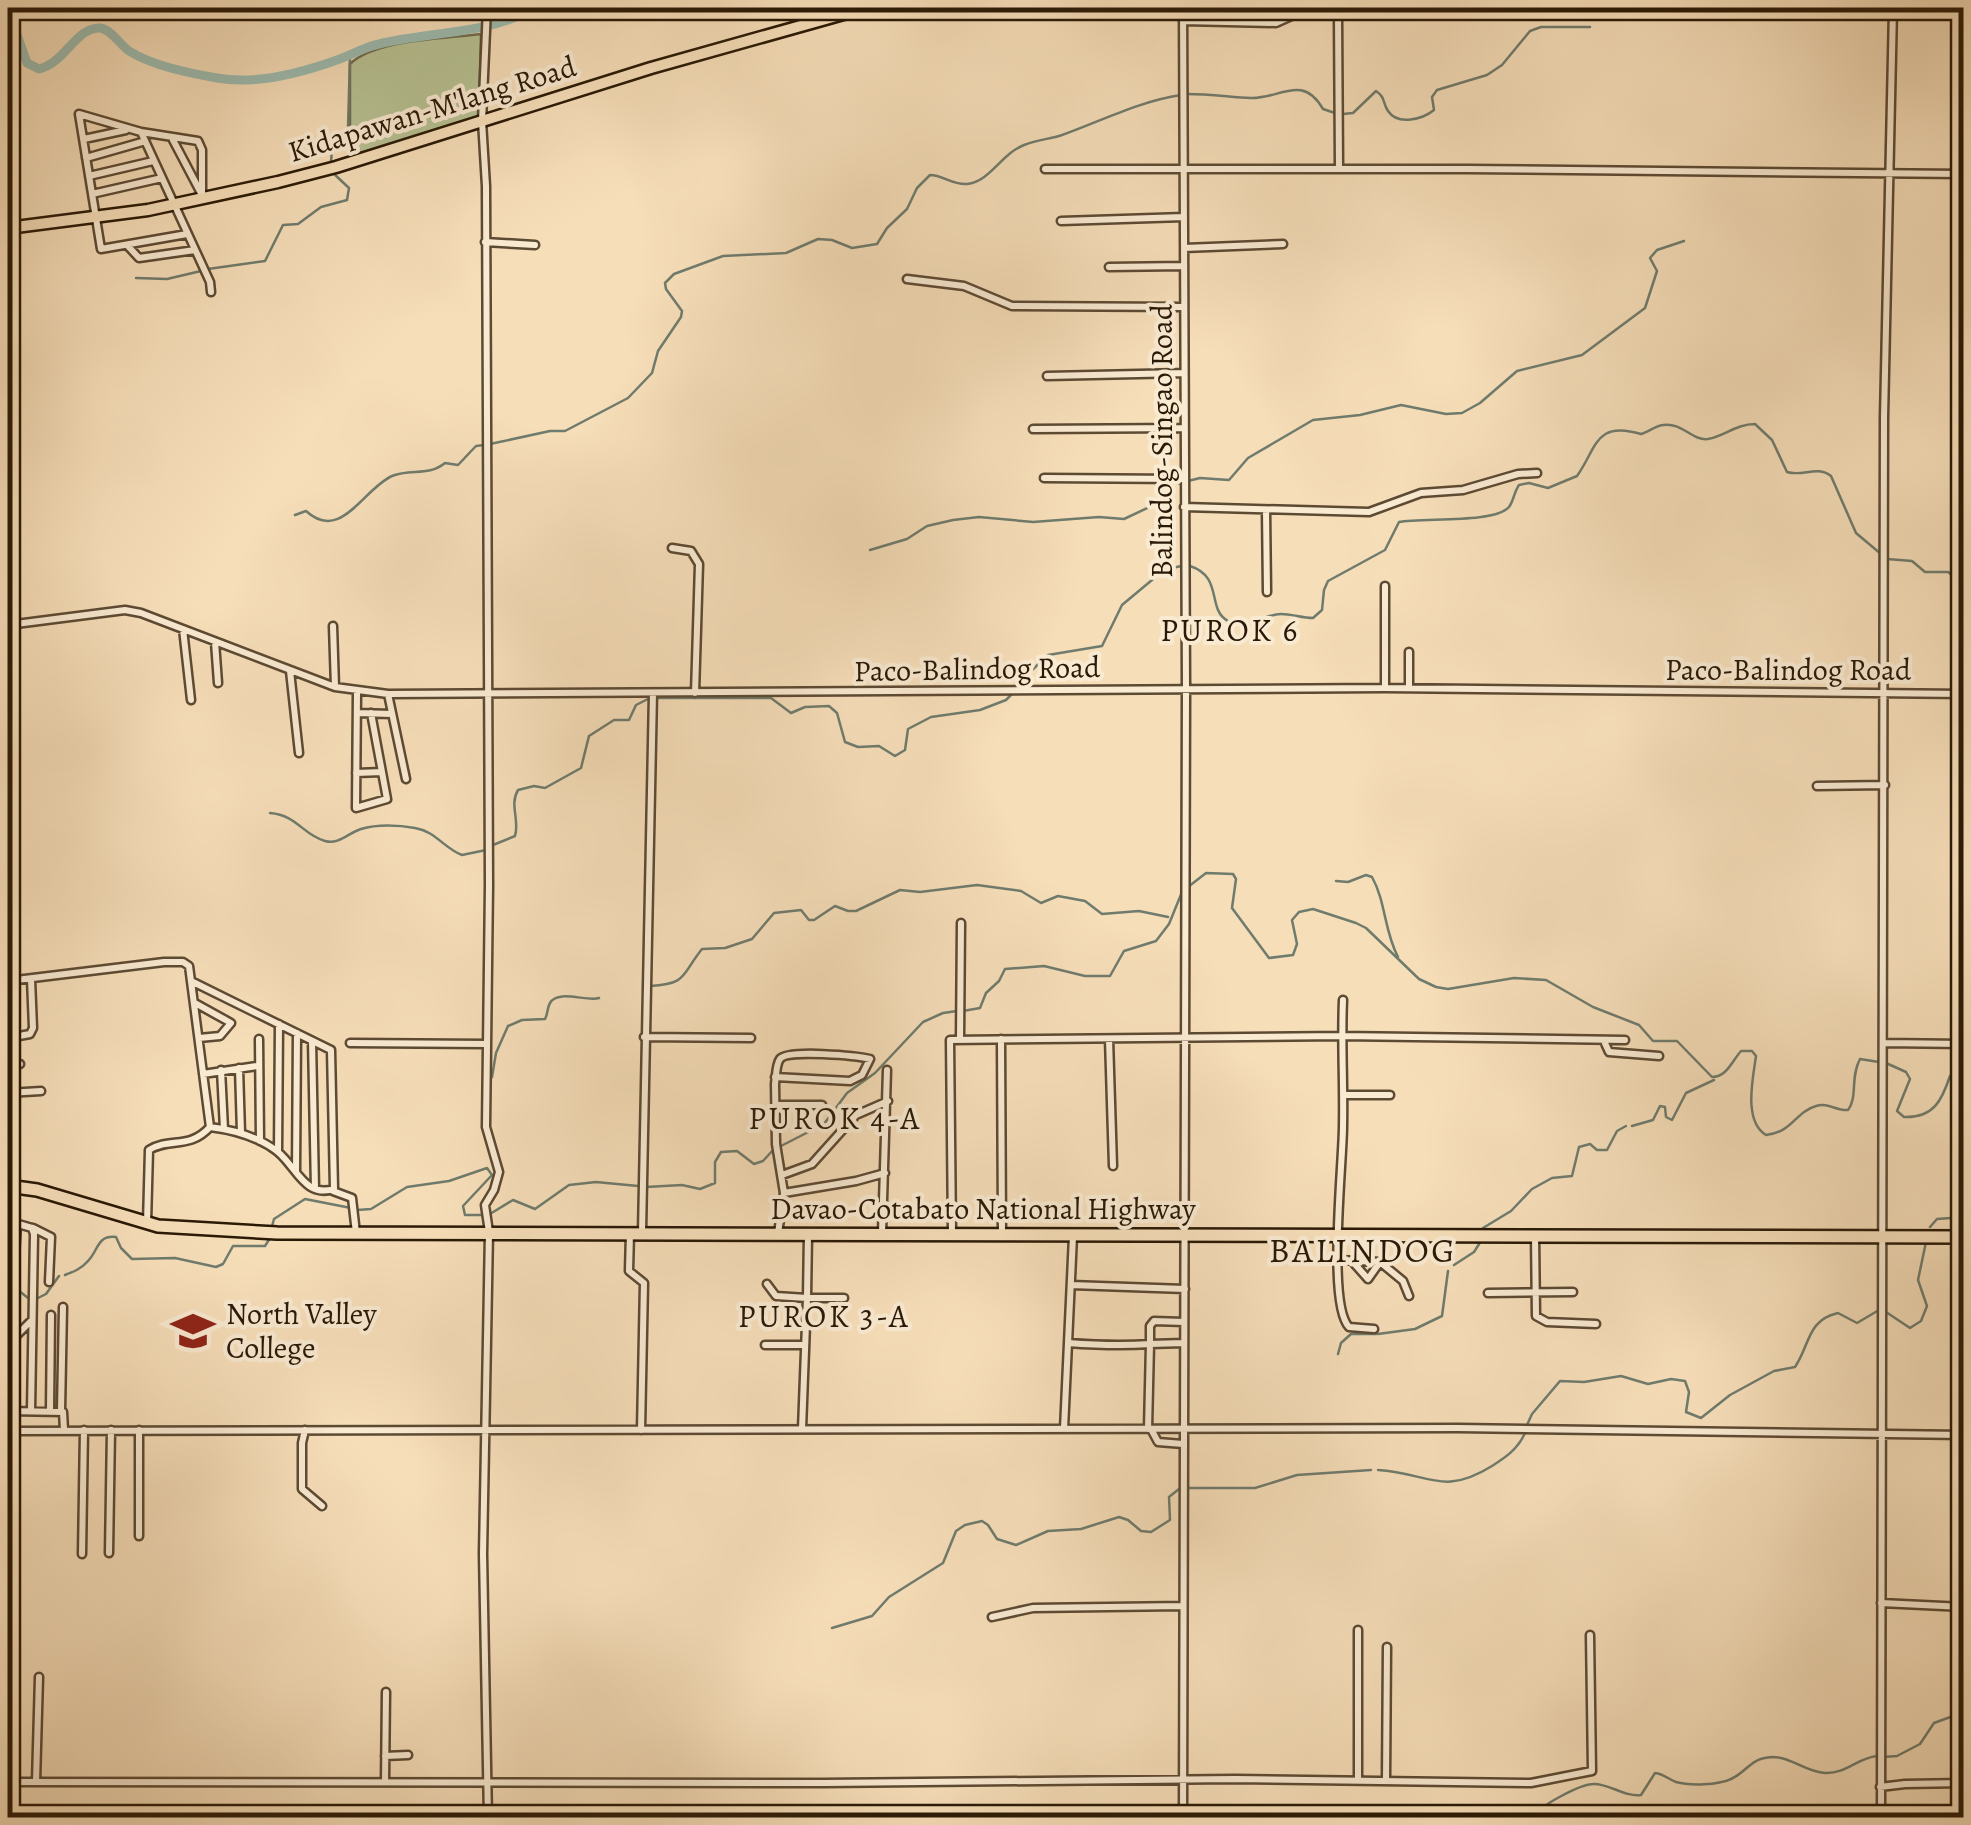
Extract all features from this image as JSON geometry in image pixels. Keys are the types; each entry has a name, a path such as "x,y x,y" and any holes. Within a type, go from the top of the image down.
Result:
{"highway":[{"name":"Davao-Cotabato National Highway","path":"8,1186 37,1190 147,1223 182,1229 270,1233 1964,1237"}],"main road":[{"name":"Kidapawan-M'lang Road","path":"8,228 174,205 336,167 651,68 865,8"}],"street":[{"name":"Balindog-Singao Road","path":"1182,8 1186,688 1184,1818"},
{"path":"1183,22 1276,23 1310,8"},
{"path":"1881,1818 1884,416 1893,10"},
{"path":"486,12 482,122 486,161 486,1127 499,1167 485,1208 490,1232 484,1554 488,1818"},
{"path":"1338,15 1339,169"},
{"path":"187,234 101,249 80,114 173,139 198,141 202,196"},
{"path":"84,139 114,130 139,131"},
{"path":"139,131 210,282 211,292"},
{"path":"173,139 202,196"},
{"path":"86,158 143,142"},
{"path":"88,176 153,161"},
{"path":"1045,169 1964,174"},
{"path":"92,194 162,178"},
{"path":"1061,221 1184,217"},
{"path":"485,242 535,245"},
{"path":"1184,248 1283,244"},
{"path":"127,245 142,258 195,250"},
{"path":"1110,268 1184,266"},
{"path":"907,278 964,286 1012,306 1184,307"},
{"path":"1047,376 1184,374"},
{"path":"1034,429 1184,428"},
{"path":"1184,507 1369,512 1413,496 1463,490 1518,474 1537,473"},
{"path":"1044,478 1184,479"},
{"path":"1266,510 1267,592"},
{"path":"672,548 691,551 698,564 695,693"},
{"path":"1384,688 1385,586"},
{"name":"Paco-Balindog Road","path":"8,625 126,610 335,687 388,694 1408,688 1964,694"},
{"path":"334,626 335,687"},
{"path":"183,629 191,700"},
{"path":"216,642 218,682"},
{"path":"1408,688 1409,652"},
{"path":"290,671 299,753"},
{"path":"358,692 356,808 388,799 371,713"},
{"path":"641,1430 644,1284 630,1274 636,1232 644,1036 652,693"},
{"path":"388,694 406,780"},
{"path":"357,713 392,714"},
{"path":"356,774 382,772"},
{"path":"1817,786 1885,785"},
{"path":"960,1040 961,923"},
{"path":"8,981 172,961 188,966 210,1127"},
{"path":"8,1038 26,1036 34,1028 31,979"},
{"path":"193,982 329,1048 333,1055 332,1190"},
{"path":"1343,1000 1338,1260 1343,1322 1354,1329 1374,1329"},
{"path":"195,1003 231,1024 220,1036 199,1038"},
{"path":"278,1152 279,1024"},
{"path":"296,1171 297,1033"},
{"path":"644,1036 751,1038"},
{"path":"952,1234 950,1040 1342,1036 1625,1040"},
{"path":"259,1039 260,1142"},
{"path":"1001,1039 1002,1235"},
{"path":"1110,1039 1114,1166"},
{"path":"312,1041 315,1190"},
{"path":"1604,1041 1608,1052 1659,1056"},
{"path":"350,1043 487,1044"},
{"path":"1884,1043 1964,1044"},
{"path":"776,1077 850,1082 865,1072 870,1059 786,1055 780,1059 776,1077 776,1150 784,1193 778,1233"},
{"path":"8,1066 20,1064"},
{"path":"203,1074 257,1066"},
{"path":"239,1068 241,1134"},
{"path":"220,1070 224,1128"},
{"path":"882,1233 887,1070"},
{"path":"8,1094 42,1091"},
{"path":"1343,1095 1390,1095"},
{"path":"782,1175 812,1164 856,1115 888,1101"},
{"path":"775,1105 822,1105"},
{"path":"147,1223 149,1150 193,1141 210,1127 241,1134 278,1152 303,1183 315,1190 332,1190 352,1198 356,1232"},
{"path":"784,1193 886,1172"},
{"path":"8,1221 51,1236 54,1244 49,1282"},
{"path":"15,1257 17,1224"},
{"path":"31,1411 32,1228"},
{"path":"802,1429 808,1233"},
{"path":"1064,1429 1073,1234"},
{"path":"1535,1235 1535,1312 1542,1320 1596,1324"},
{"path":"1338,1260 1380,1262 1403,1281 1409,1296"},
{"path":"1352,1261 1368,1279 1380,1262"},
{"path":"767,1284 776,1296 844,1298"},
{"path":"1071,1284 1185,1289"},
{"path":"1488,1293 1573,1292"},
{"path":"62,1307 64,1430"},
{"path":"50,1410 51,1315"},
{"path":"31,1322 14,1338 10,1411 61,1411"},
{"path":"1183,1444 1158,1442 1150,1429 1150,1344 1152,1322 1184,1322"},
{"path":"1068,1344 1184,1342"},
{"path":"765,1345 805,1345"},
{"path":"8,1430 1473,1428 1964,1435"},
{"path":"82,1554 84,1430"},
{"path":"109,1554 111,1430"},
{"path":"139,1430 139,1536"},
{"path":"306,1430 302,1489 322,1506"},
{"path":"1881,1603 1964,1607"},
{"path":"992,1617 1033,1608 1183,1606"},
{"path":"1358,1630 1358,1780"},
{"path":"8,1782 1540,1782 1591,1772 1594,1704 1590,1635"},
{"path":"1386,1780 1387,1647"},
{"path":"36,1782 38,1678"},
{"path":"385,1782 386,1692"},
{"path":"385,1756 408,1755"},
{"path":"1880,1787 1964,1783"}],"green space":[{"path":"481,34 479,116 355,155 350,128 350,64 376,49 393,45"}],"waterway":[{"path":"8,30 16,32 27,63 39,69 56,60 84,33 100,28 129,51 160,65 217,78 247,80 308,69 379,44 498,23 535,8"},
{"path":"1343,114 1353,113 1376,91 1392,116 1404,120 1424,116 1434,110 1432,97 1437,90 1487,75 1502,65 1530,31 1541,27 1590,27"},
{"path":"331,162 332,149 348,128 350,56"},
{"path":"1187,94 1251,98 1299,90 1315,98 1323,109 1335,113"},
{"path":"490,444 565,431 628,398 652,373 658,351 681,317 682,311 665,283 674,274 723,256 786,253 818,239 852,248 877,244 930,175 962,184 975,182 1024,145 1181,95"},
{"path":"208,269 265,261 283,225 298,224 321,207 347,200 349,188 333,173"},
{"path":"1188,481 1229,480 1248,458 1313,420 1401,405 1446,414 1462,413 1517,371 1582,355 1645,308 1657,271 1650,258 1657,250 1684,241"},
{"path":"136,278 167,279 201,271"},
{"path":"1190,566 1207,578 1221,616 1228,621 1242,625 1281,614 1313,618 1322,610 1328,581 1385,550 1399,522 1473,518 1501,512 1509,507 1519,485 1529,483 1548,488 1577,476 1606,434 1641,434 1670,425 1708,439 1755,424 1772,440 1787,472 1820,471 1831,476 1856,533 1881,554"},
{"path":"295,515 306,511 330,521 341,517 392,476 432,470 445,463 458,465 476,446 484,445"},
{"path":"870,550 907,539 927,526 953,520 1124,519 1160,502 1163,482"},
{"path":"1887,559 1912,561 1925,572 1948,572 1964,585"},
{"path":"1013,688 1048,655 1102,646 1122,605 1164,570 1181,566"},
{"path":"656,698 771,698 791,713 805,707 829,706 837,713 845,742 858,747 879,746 895,756 905,750 908,729 931,717 980,710 1012,694"},
{"path":"493,845 515,836 514,801 518,790 545,788 581,768 589,736 614,720 629,720 636,705 650,698"},
{"path":"270,813 287,817 330,842 367,827 395,826 422,830 462,855 486,850"},
{"path":"1188,887 1206,873 1233,874 1236,879 1232,908 1269,958 1293,955 1297,944 1292,920 1299,912 1313,909 1366,928 1419,979 1436,987 1448,989 1514,978 1546,980 1593,1007 1639,1025 1653,1041 1677,1041 1712,1077 1725,1071 1741,1051 1752,1051 1756,1056 1752,1110 1754,1120 1766,1135 1782,1130 1816,1106 1848,1110 1860,1059 1879,1062"},
{"path":"1336,881 1372,877 1398,957"},
{"path":"650,986 678,980 702,949 725,948 752,939 774,913 801,910 809,920 814,920 835,906 856,911 900,890 920,892 977,885 1021,891 1041,903 1058,896 1085,901 1102,914 1139,911 1168,917"},
{"path":"963,1011 980,1008 986,993 1005,969 1044,966 1085,976 1110,976 1124,951 1156,941 1169,924 1182,892"},
{"path":"492,1077 496,1053 508,1026 522,1020 545,1019 550,1003 559,997 599,998"},
{"path":"779,1147 824,1124 847,1093 875,1073 923,1022 957,1011"},
{"path":"1886,1063 1906,1072 1910,1079 1897,1111 1904,1117 1930,1111 1940,1100 1950,1076 1964,1074"},
{"path":"1632,1126 1653,1120 1660,1106 1665,1107 1666,1117 1672,1120 1686,1093 1714,1080"},
{"path":"1483,1228 1511,1211 1532,1189 1552,1178 1572,1176 1579,1147 1590,1144 1597,1150 1607,1150 1617,1131 1626,1126"},
{"path":"646,1187 682,1185 700,1189 715,1183 715,1162 721,1152 737,1151 754,1164 773,1150"},
{"path":"357,1210 371,1209 407,1187 449,1181 487,1168 492,1175 463,1206 465,1215 482,1215"},
{"path":"490,1214 513,1200 535,1209 569,1185 596,1182 638,1186"},
{"path":"271,1230 274,1219 305,1199 351,1208"},
{"path":"1930,1227 1937,1219 1964,1217"},
{"path":"65,1275 85,1264 101,1241 110,1237 116,1237 132,1259 175,1258 216,1267 223,1264 233,1246 265,1246 270,1238"},
{"path":"1454,1265 1474,1252 1481,1241"},
{"path":"1886,1312 1910,1328 1921,1321 1927,1306 1918,1280 1926,1242"},
{"path":"1378,1334 1415,1329 1442,1316 1448,1271"},
{"path":"36,1299 46,1294 59,1276"},
{"path":"8,1282 28,1298"},
{"path":"1527,1425 1560,1381 1621,1376 1648,1384 1671,1379 1685,1381 1689,1392 1686,1412 1701,1418 1730,1395 1774,1371 1795,1367 1815,1327 1828,1316 1838,1313 1857,1323 1879,1310"},
{"path":"1338,1354 1341,1343 1351,1334 1376,1334"},
{"path":"1378,1470 1435,1481 1460,1480 1502,1459 1525,1433"},
{"path":"1187,1488 1255,1488 1297,1475 1371,1470"},
{"path":"832,1628 872,1616 889,1597 943,1563 956,1531 965,1525 982,1521 997,1539 1016,1545 1048,1531 1081,1529 1119,1517 1141,1531 1151,1532 1170,1520 1169,1497 1179,1489"},
{"path":"1883,1757 1897,1756 1920,1744 1934,1723 1964,1712"},
{"path":"1532,1818 1551,1802 1588,1785 1641,1795 1655,1773 1676,1782 1719,1783 1765,1758 1779,1758 1825,1773 1877,1756"}],"place":[{"name":"North Valley College","path":"193,1331"}],"district":[{"name":"PUROK 6","path":"1230,630"},
{"name":"PUROK 4-A","path":"835,1118"},
{"name":"BALINDOG","path":"1363,1250"},
{"name":"PUROK 3-A","path":"824,1316"}]}
